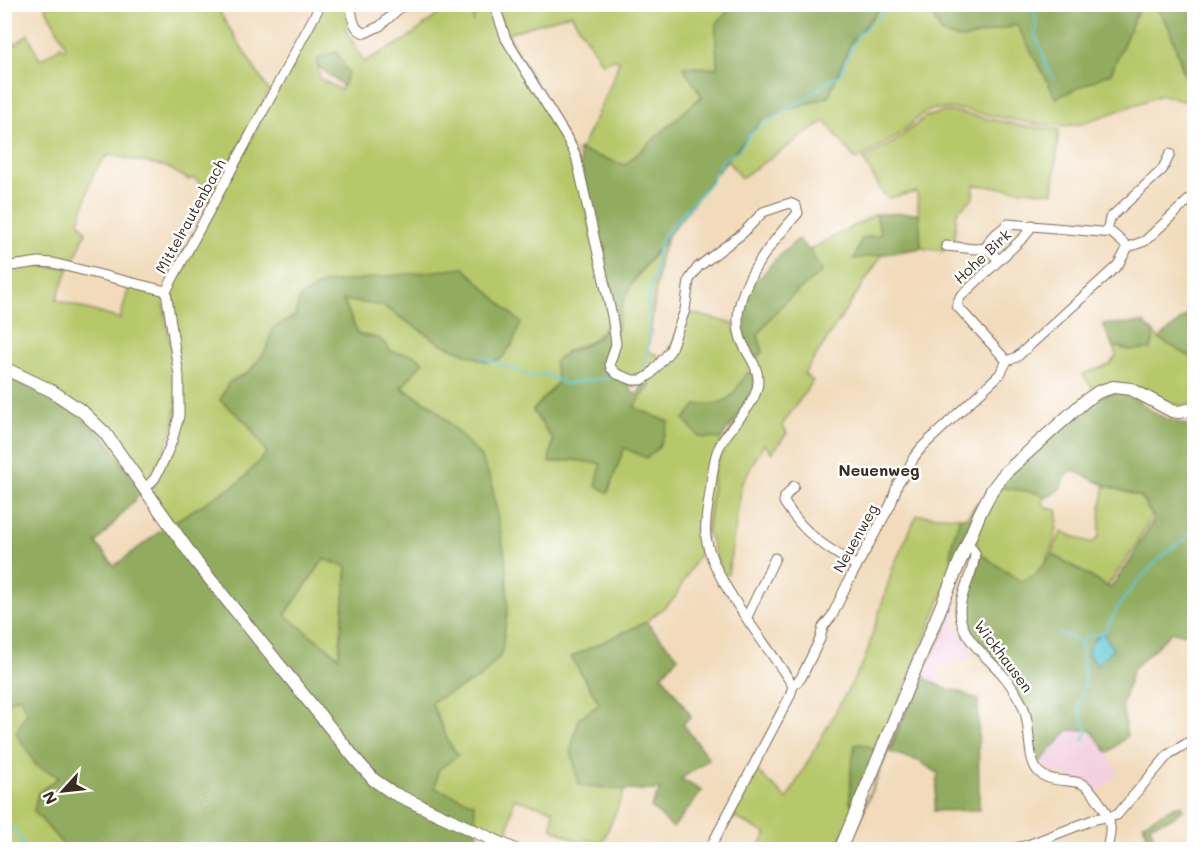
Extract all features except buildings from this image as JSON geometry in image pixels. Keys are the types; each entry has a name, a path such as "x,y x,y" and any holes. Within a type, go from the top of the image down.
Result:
{"main road":[{"path":"4,368 40,384 82,412 105,433 197,562 369,776 393,793 515,849"},
{"path":"840,849 967,543 980,513 1000,479 1082,404 1098,392 1108,388 1121,387 1137,391 1172,411 1179,412 1194,408"}],"street":[{"name":"Mittelrautenbach","path":"145,489 155,478 165,458 172,441 179,409 179,376 166,291 301,45 321,4"},
{"path":"350,4 355,26 359,31 365,33 380,26 404,4"},
{"path":"494,4 506,39 551,110 576,156 612,316 616,344 610,363 613,371 639,381 650,375 670,351 685,310 690,276 698,267 743,233 759,215 772,208 790,203 796,206 798,213 759,262 746,286 739,306 739,333 756,369 758,382 756,391 718,450 713,468 706,527 711,558 727,587 793,686"},
{"path":"1107,232 1110,218 1162,170 1170,154"},
{"name":"Neuenweg","path":"709,849 790,696 793,686 801,678 820,639 823,627 832,616 891,504 898,483 919,450 1003,371 1007,362 1017,357 1119,265 1128,247 1145,241 1194,195"},
{"path":"986,248 991,238 1005,225 1012,223 1107,232 1116,235 1128,247"},
{"name":"Hohe Birk","path":"1007,362 957,306 960,297 1025,236 1032,225"},
{"path":"946,246 986,248 999,260"},
{"path":"4,267 39,262 53,263 166,291"},
{"path":"794,486 784,502 788,509 815,540 857,566"},
{"name":"Wickhausen","path":"967,543 975,553 960,606 961,621 965,632 1003,675 1024,708 1032,748 1031,759 1038,772 1048,778 1077,782 1086,786 1097,799 1107,817"},
{"path":"747,617 775,558"},
{"path":"1007,849 1028,845 1095,819 1114,817 1122,812 1169,754 1194,739"},
{"path":"1107,817 1110,827 1107,849"}],"shaded area":[{"path":"958,602 956,622 959,631 970,646 972,658 941,666 938,684 921,676 931,653 949,623 953,605"},
{"path":"1069,730 1091,730 1108,753 1118,774 1096,793 1087,782 1044,770 1039,763"}],"green space":[{"path":"927,4 1140,5 1111,73 1056,98 1017,25 962,39 942,34"},
{"path":"44,5 215,5 269,91 212,204 199,182 193,178 189,180 167,167 109,155 102,161 93,177 79,221 86,232 72,265 5,265 4,25 15,45 28,34 40,60 61,46 64,50 66,46"},
{"path":"323,5 348,5 351,21 345,28 364,62 405,40 440,13 441,5 474,5 473,23 477,5 492,5 574,154 611,319 602,332 592,340 566,351 558,382 533,410 553,440 549,463 574,460 601,464 633,407 650,386 620,381 613,378 605,367 614,343 619,312 627,293 668,238 660,256 648,351 665,359 687,312 734,324 736,335 755,373 746,373 732,395 722,402 696,405 721,439 704,545 674,599 646,622 571,657 600,704 579,718 571,749 579,785 625,790 601,846 587,839 582,844 552,828 553,810 514,799 506,842 476,828 474,803 435,789 438,770 457,755 449,743 431,702 480,678 501,655 508,607 434,407 401,387 423,362 415,355 392,352 380,339 358,334 343,299 383,306 442,344 512,345 325,283 295,316 273,329 265,352 249,372 230,382 220,400 247,423 267,453 240,482 172,523 152,490 178,429 170,293","holes":["317,61 348,72 341,90 320,79"]},
{"path":"496,5 734,5 716,24 717,68 684,67 702,96 625,165 578,150 582,147 614,77 619,60 602,63 571,14 506,34"},
{"path":"734,5 883,5 851,42 828,97 763,119 727,160 637,275 622,304 612,351 606,360 605,369 611,376 631,385 630,391 637,395 642,387 651,384 634,407 669,422 659,447 647,458 624,448 608,493 596,486 601,464 574,460 549,463 553,440 533,411 558,382 554,362 567,352 597,338 614,314 578,150 625,165 702,96 683,67 717,68 716,24"},
{"path":"883,5 927,5 942,34 961,39 1017,25 1111,73 1140,5 1155,5 1169,27 1193,104 1162,95 1081,124 1062,126 1035,124 959,109 934,109 924,113 896,137 856,160 825,121 741,178 727,160 763,118 828,97 851,42"},
{"path":"1155,5 1194,5 1194,70 1185,74 1169,27"},
{"path":"336,52 348,72 343,86 318,66 317,61 320,57"},
{"path":"941,112 957,112 1022,126 1059,130 1053,193 974,185 973,198 957,212 954,242 943,241 944,251 921,248 917,192 888,198 863,159 896,141 925,117"},
{"path":"919,213 921,248 854,259 862,238 881,235 876,214"},
{"path":"876,214 881,235 854,258 884,252 804,374 813,381 782,425 787,433 772,453 764,444 742,483 728,574 722,576 708,532 715,468 758,363 756,358 763,352 758,336 779,308 822,272 809,250"},
{"path":"798,239 809,250 822,272 795,293 764,326 758,336 763,352 756,358 745,339 742,320 751,280 761,277 774,261"},
{"path":"23,265 69,268 56,300 120,319 130,283 162,295 178,390 173,428 157,470 146,483 5,364 4,269"},
{"path":"464,268 521,323 512,345 501,359 487,362 442,344 383,306 343,300 358,334 380,339 392,352 415,355 423,362 401,388 434,407 480,456 491,480 506,561 508,607 501,655 480,678 431,702 449,743 458,755 438,770 435,788 474,803 477,836 485,849 67,849 34,811 38,793 59,777 36,765 16,733 27,712 20,697 5,702 5,371 60,400 106,440 142,492 96,543 114,566 167,526 240,482 267,453 247,423 220,400 229,382 249,372 265,352 273,328 295,316 300,297 325,283","holes":["324,559 347,567 339,657 285,615"]},
{"path":"1194,309 1194,359 1159,339"},
{"path":"1144,323 1153,332 1150,349 1129,350 1113,346 1103,324"},
{"path":"1153,332 1159,339 1194,359 1194,404 1179,405 1149,396 1093,389 1083,374 1110,364 1116,356 1113,346 1129,350 1153,342"},
{"path":"746,373 755,373 754,391 721,439 699,437 684,419 696,405 722,402 727,399 736,390"},
{"path":"1110,393 1130,396 1157,414 1190,427 1194,426 1194,635 1172,632 1133,669 1122,705 1127,736 1108,753 1091,730 1069,730 1039,763 1025,706 975,640 964,620 963,606 981,554 1020,581 1034,576 1052,554 1110,588 1129,563 1154,518 1141,497 1105,485 1072,470 1066,474 1057,491 1046,497 1037,493 999,487 1012,471 1098,397"},
{"path":"1105,485 1141,497 1152,515 1134,549 1107,587 1052,554 1061,532 1092,543 1099,537"},
{"path":"999,487 1037,493 1046,497 1043,502 1046,508 1057,510 1055,536 1044,564 1034,576 1020,581 981,554 974,537"},
{"path":"977,502 981,503 955,564 951,547 960,517 967,517"},
{"path":"917,515 960,517 951,548 955,564 877,754 855,746 851,770 850,802 855,806 837,849 757,849 767,834 732,816 755,769 787,799 865,659 893,567"},
{"path":"324,559 347,567 339,657 285,615"},
{"path":"944,610 952,612 949,620 921,675 847,849"},
{"path":"646,622 678,657 662,675 691,716 683,724 709,759 681,779 702,791 673,828 651,807 660,790 625,790 579,785 571,749 579,718 600,704 571,657"},
{"path":"921,676 948,690 958,691 978,700 979,810 934,811 938,773 919,761 890,752"},
{"path":"20,697 59,777 38,793 34,811 67,849 5,850 5,702"},
{"path":"855,745 870,747 877,754 855,806 850,803 851,770"},
{"path":"1182,805 1183,808 1174,817 1150,825 1157,849 1152,849 1143,823"}],"water":[{"path":"1104,634 1113,649 1097,665 1088,654 1095,639"}],"waterway":[{"path":"645,370 649,336 649,290 654,278 657,253 665,234 711,182 722,161 740,149 750,134 841,73 857,35 881,16 889,4"},
{"path":"1031,4 1036,20 1035,36 1042,50 1045,64 1054,78"},
{"path":"481,357 534,377 546,374 565,384 614,377"},
{"path":"1083,741 1087,732 1078,706 1084,683 1082,640 1088,636 1100,635 1123,600 1147,572 1174,546 1194,533"},
{"path":"1058,633 1068,636"},
{"path":"1070,637 1081,643"},
{"path":"4,825 14,830 27,850"}],"district":[{"name":"Neuenweg","path":"879,469"}]}
